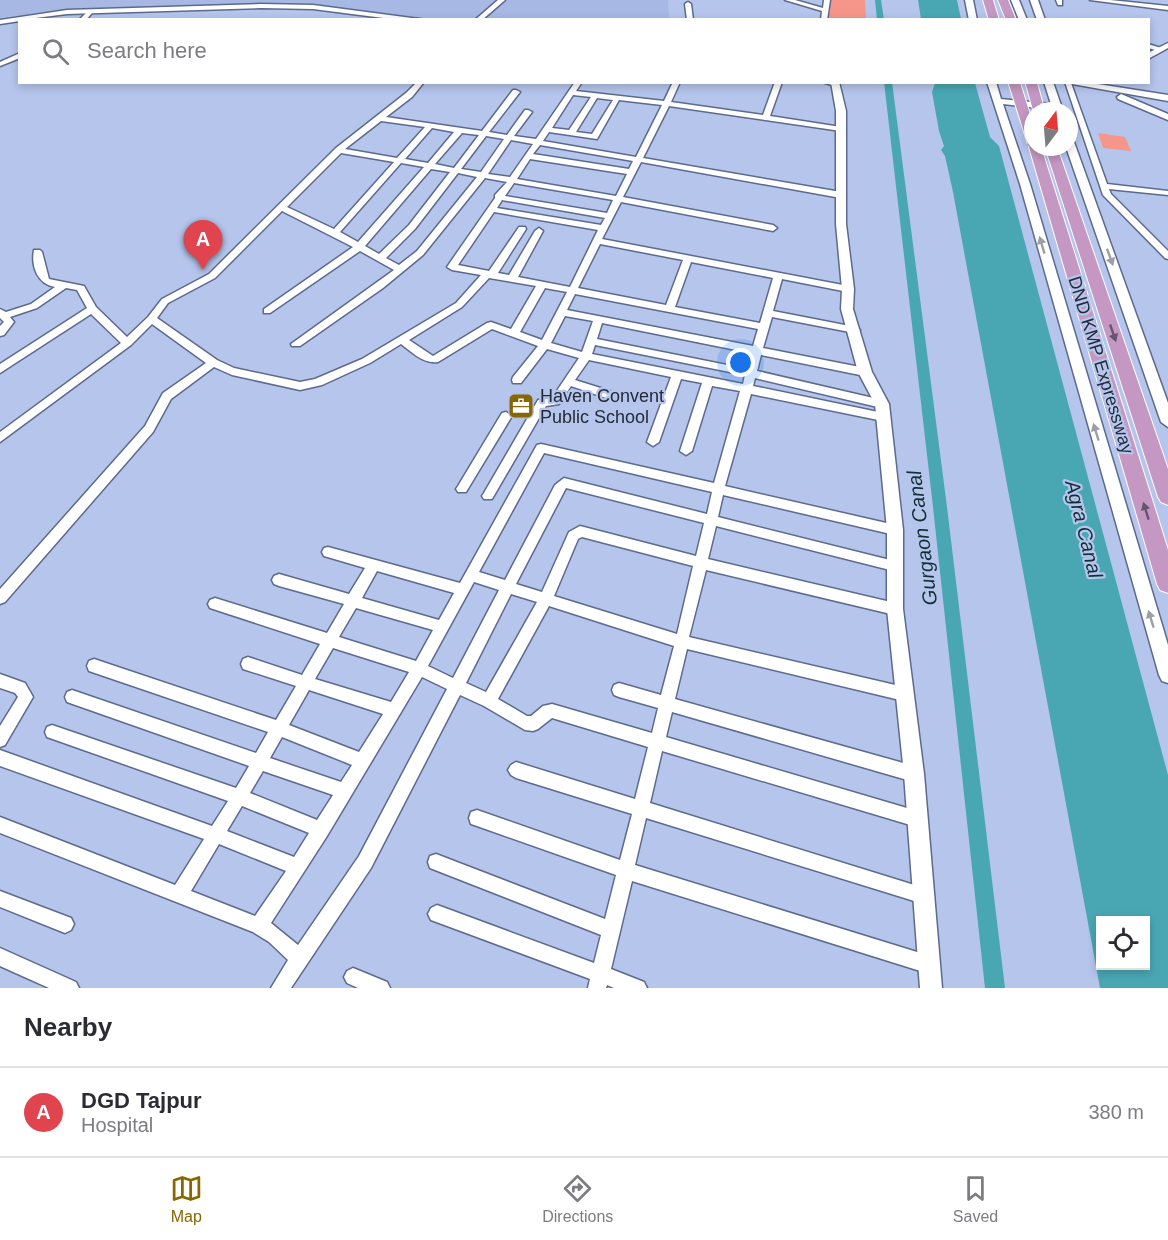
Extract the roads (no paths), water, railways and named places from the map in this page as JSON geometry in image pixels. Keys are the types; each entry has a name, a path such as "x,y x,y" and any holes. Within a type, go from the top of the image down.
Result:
{"highway":[{"path":"988,0 993,18"},
{"path":"1004,0 1010,18"},
{"path":"1015,84 1024,113"},
{"path":"1032,84 1037,102"},
{"name":"DND KMP Expressway","path":"1038,156 1165,575"},
{"name":"DND KMP Expressway","path":"1054,156 1168,497"}],"street":[{"path":"480,18 502,0"},
{"path":"788,0 825,10"},
{"path":"824,18 827,0"},
{"path":"969,0 973,18"},
{"path":"1015,0 1022,18"},
{"path":"1034,0 1040,18"},
{"path":"1092,0 1168,8"},
{"path":"688,4 690,18"},
{"path":"30,18 67,12 261,6 308,7 405,18"},
{"path":"56,18 296,9 380,18"},
{"path":"0,23 18,20"},
{"path":"0,23 18,21"},
{"path":"1150,56 1168,45"},
{"path":"1150,46 1159,49"},
{"path":"0,64 18,56"},
{"path":"0,438 127,343 165,301 212,276 339,150 419,84"},
{"path":"578,84 452,267 489,276 763,327"},
{"path":"517,380 545,345 676,84"},
{"path":"766,118 778,84"},
{"path":"832,84 841,111 841,224 848,289 847,309 855,330 865,372 883,411 895,530 895,609 914,774 932,988"},
{"path":"988,84 997,101 1015,156 1168,675"},
{"path":"1048,84 1054,102"},
{"path":"1067,84 1107,195 1168,256"},
{"path":"1078,84 1104,86 1168,98"},
{"path":"1104,86 1168,117"},
{"path":"379,258 412,226 516,92"},
{"path":"571,93 666,103 841,129"},
{"path":"571,133 595,96"},
{"path":"546,129 595,136 617,98"},
{"path":"997,101 1024,105"},
{"path":"296,344 401,270 420,252 482,176 528,112"},
{"path":"379,118 537,142 841,195"},
{"path":"334,233 430,126"},
{"path":"267,311 358,247 459,131"},
{"path":"339,150 773,228"},
{"path":"528,156 632,172"},
{"path":"1074,156 1168,422"},
{"path":"1104,186 1168,192"},
{"path":"498,197 610,216"},
{"path":"280,207 334,233 401,270"},
{"path":"490,209 604,228"},
{"path":"151,319 213,363 232,371 300,386 318,382 366,361 459,305 489,276 522,229"},
{"path":"511,280 539,231"},
{"path":"597,241 848,289"},
{"path":"38,252 41,277 51,284 81,288 92,309 127,343"},
{"path":"669,309 688,258"},
{"path":"598,981 627,871 655,742 719,488 778,276"},
{"path":"0,333 9,322 2,314 34,306 64,285"},
{"path":"514,333 541,286"},
{"path":"0,369 92,309"},
{"path":"562,312 865,372"},
{"path":"767,313 855,330"},
{"path":"488,496 542,403 555,401 586,356 599,319"},
{"path":"402,340 425,357 434,360 487,326 496,326 545,345 586,356 746,389 883,411"},
{"path":"592,341 751,373 883,411"},
{"path":"0,598 149,429 167,396 213,363"},
{"path":"653,442 677,375"},
{"path":"567,381 606,394"},
{"path":"686,451 708,381"},
{"path":"462,489 506,416"},
{"path":"259,926 298,867 419,669 541,448 895,530"},
{"path":"280,988 365,862 510,587 559,488 564,483 894,566"},
{"path":"489,701 546,599 573,536 580,531 701,563 895,609"},
{"path":"328,552 373,566 462,588"},
{"path":"177,896 239,797 373,566"},
{"path":"470,575 682,642 904,694"},
{"path":"279,580 442,627"},
{"path":"215,604 419,669 489,701 529,724 536,722 548,711 552,711 917,819"},
{"path":"248,664 393,710"},
{"path":"94,666 278,728 362,761"},
{"path":"0,681 20,688 25,692 26,697 0,740"},
{"path":"619,690 914,774"},
{"path":"72,697 345,791"},
{"path":"52,732 239,797 321,830"},
{"path":"0,758 216,835 298,867"},
{"path":"516,770 924,896"},
{"path":"477,818 627,871 930,965"},
{"path":"0,825 177,896 259,926 275,936 300,959"},
{"path":"436,861 612,930"},
{"path":"0,898 65,924"},
{"path":"437,914 598,981 638,988"},
{"path":"0,957 70,988"},
{"path":"353,977 381,988"}],"water":[{"path":"918,0 957,0 961,18 921,18"},
{"name":"Agra Canal","path":"935,84 975,84 990,137 999,146 1168,775 1168,988 1100,988 1097,970 1150,970 1150,916 1096,916 1096,966 953,192 945,156 941,150 944,146 932,92"}],"waterway":[{"name":"Gurgaon Canal","path":"878,0 881,18"},
{"name":"Gurgaon Canal","path":"888,84 995,988"}],"place":[{"name":"DGD Tajpur","path":"203,270"},
{"name":"Haven Convent Public School","path":"521,406"}]}
